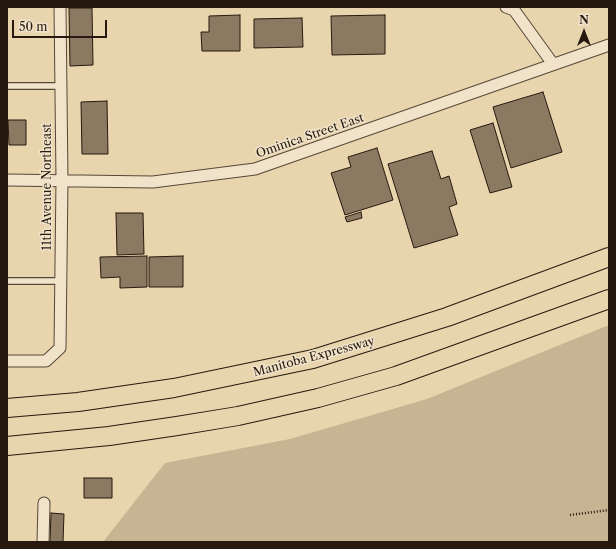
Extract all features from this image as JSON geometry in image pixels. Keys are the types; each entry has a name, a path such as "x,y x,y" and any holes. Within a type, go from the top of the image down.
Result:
{"main road":[{"name":"Manitoba Expressway","path":"7,408 78,402 174,388 313,360 447,317 609,257"},
{"path":"7,446 109,436 176,426 238,416 318,398 396,376 609,299"}],"street":[{"name":"11th Avenue Northeast","path":"7,361 46,360 60,348 62,180 60,7"},
{"path":"506,7 514,10 553,64"},
{"name":"Ominica Street East","path":"7,180 153,182 255,169 609,45"},
{"path":"43,542 44,503"}],"lane":[{"path":"7,86 60,86"},
{"path":"7,281 61,281"}],"path":[{"path":"570,515 609,510"}],"shaded area":[{"path":"609,325 609,542 103,542 165,463 290,439 427,399"}],"building":[{"path":"69,8 92,8 93,65 70,66"},
{"path":"240,15 240,51 202,51 201,32 209,32 209,16"},
{"path":"385,15 385,54 332,55 331,16"},
{"path":"302,18 303,47 254,48 254,19"},
{"path":"543,92 562,152 511,168 493,107"},
{"path":"107,101 108,154 82,154 81,102"},
{"path":"8,120 26,120 26,145 9,145"},
{"path":"493,123 512,187 490,193 470,130"},
{"path":"377,148 393,200 345,215 331,173 351,167 348,157"},
{"path":"432,151 441,179 449,176 457,204 449,207 458,235 414,248 388,164"},
{"path":"361,212 362,218 347,222 345,217"},
{"path":"116,213 143,213 144,254 117,255"},
{"path":"147,256 147,287 120,288 120,277 101,278 100,257"},
{"path":"183,256 183,287 149,287 149,257"},
{"path":"84,478 112,478 112,498 84,498"},
{"path":"51,513 64,514 63,542 50,542"}]}
